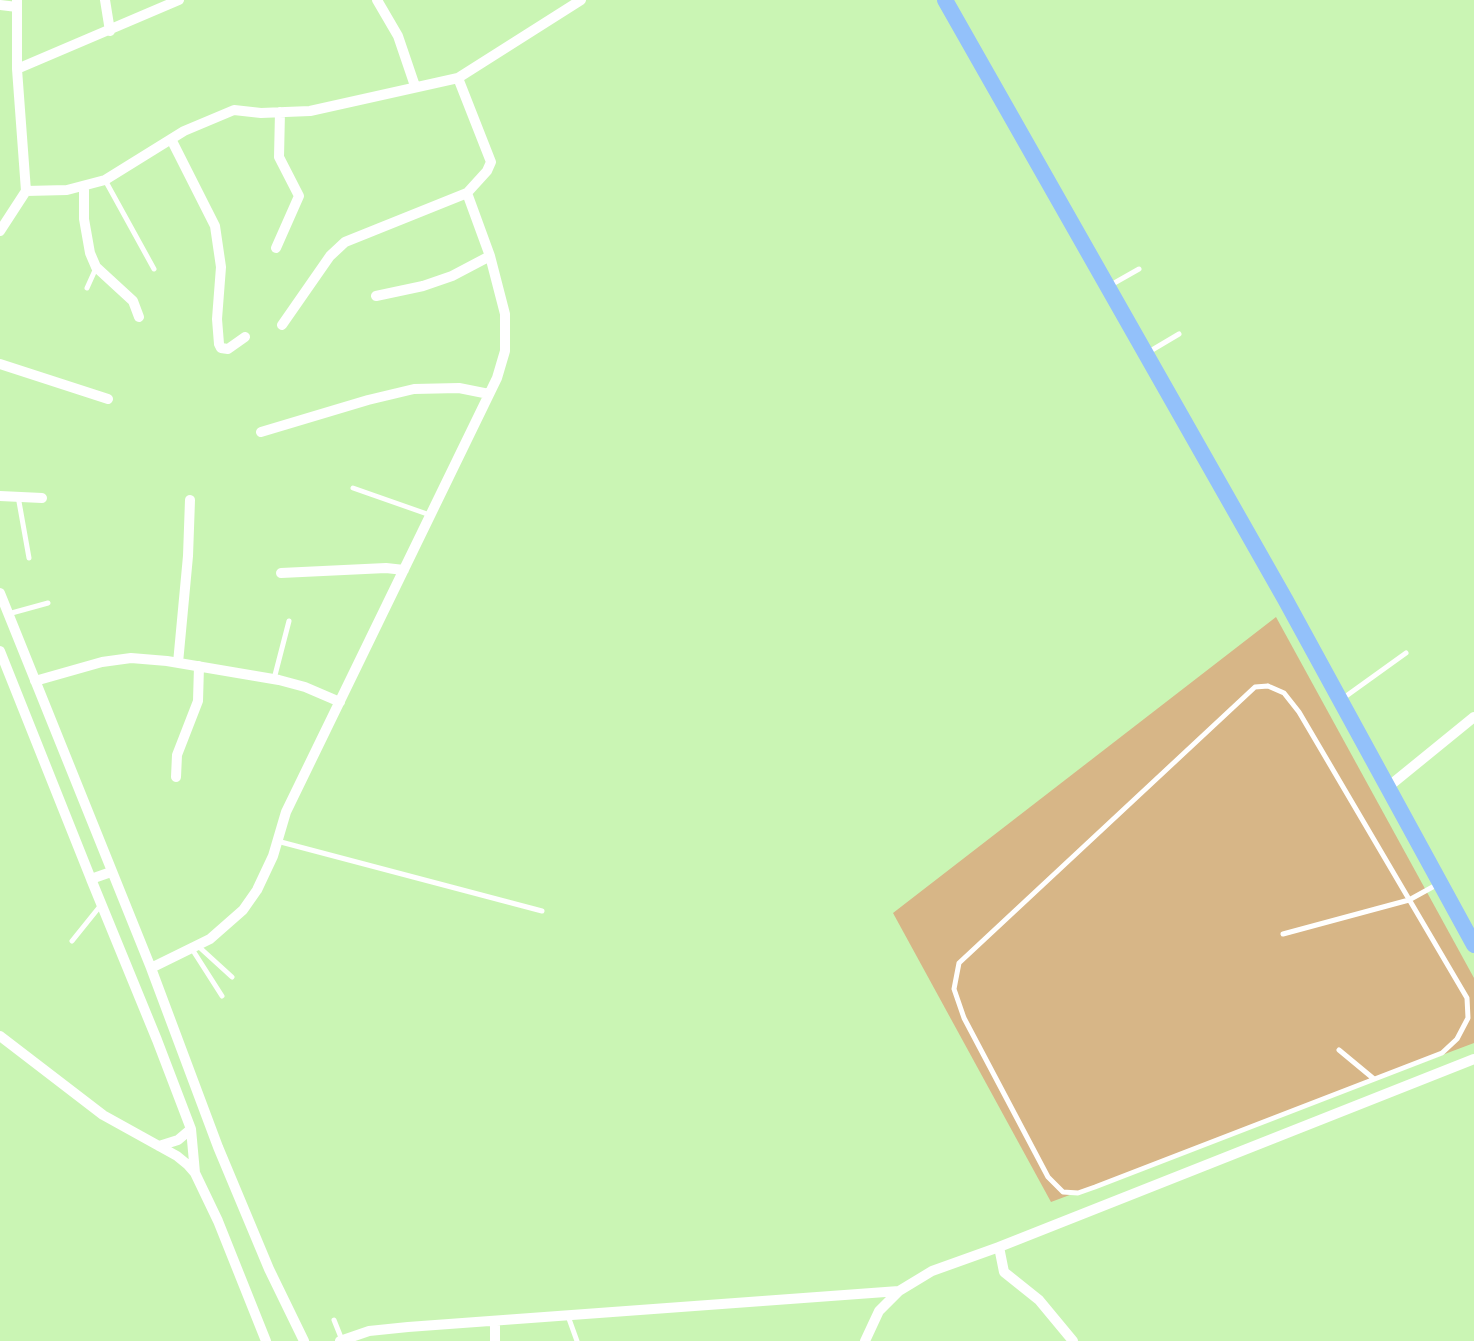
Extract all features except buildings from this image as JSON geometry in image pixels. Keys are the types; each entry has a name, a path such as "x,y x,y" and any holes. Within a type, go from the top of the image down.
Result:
{"main road":[{"path":"949,1 1340,700 1474,945"}],"street":[{"path":"105,0 110,31"},
{"path":"17,69 110,31 177,0"},
{"path":"377,0 398,36 415,86"},
{"path":"26,191 84,187 105,180 171,139 234,110 310,111 458,78 522,35 581,0"},
{"path":"0,5 17,3 17,69 26,191 0,231"},
{"path":"282,325 325,264 345,242 362,233 467,193 490,168 491,162 458,78"},
{"path":"276,248 299,196 279,157 280,112"},
{"path":"171,139 215,226 221,267 217,319 219,344 221,348 228,349 245,337"},
{"path":"84,187 86,244 96,267 128,296 139,317"},
{"path":"151,968 195,947 227,926 243,910 257,890 277,842 286,812 489,394 505,351 505,314 490,256 467,193"},
{"path":"376,296 423,286 452,276 490,256"},
{"path":"0,364 108,399"},
{"path":"261,432 368,400 414,389 459,388 489,394"},
{"path":"0,496 42,498"},
{"path":"178,663 188,556 190,500"},
{"path":"281,573 405,570"},
{"path":"0,593 4,616 35,681 101,875 101,905 158,1040 190,1129 195,1173 218,1221 266,1341"},
{"path":"0,651 101,875 151,968 218,1147 268,1269 304,1341"},
{"path":"35,681 114,659 178,663 274,679 305,687 340,702"},
{"path":"176,777 177,755 198,701 199,666"},
{"path":"1388,788 1474,717"},
{"path":"0,1036 103,1114 177,1156 195,1173"},
{"path":"869,1338 879,1311 899,1291 932,1271 1474,1059"},
{"path":"159,1146 178,1140 190,1129"},
{"path":"999,1246 1004,1272 1039,1300 1073,1341"},
{"path":"341,1341 369,1331 567,1314 899,1291"},
{"path":"495,1321 495,1341"}],"lane":[{"path":"105,180 154,269"},
{"path":"87,288 96,267"},
{"path":"1108,286 1139,268"},
{"path":"1146,354 1179,334"},
{"path":"352,488 430,515"},
{"path":"18,496 29,558"},
{"path":"4,616 48,603"},
{"path":"274,679 290,621"},
{"path":"1340,700 1406,653"},
{"path":"1268,686 1284,693 1291,700 1409,900 1467,998 1468,1018 1457,1039 1442,1053 1078,1192 1063,1192 1048,1176 956,1000 954,980 959,963 1255,687 1268,686"},
{"path":"277,842 542,911"},
{"path":"1283,934 1409,900 1440,883"},
{"path":"72,941 101,905"},
{"path":"195,947 232,977"},
{"path":"195,947 222,996"},
{"path":"1339,1050 1374,1079"},
{"path":"567,1314 577,1341"},
{"path":"334,1320 341,1341"}],"shaded area":[{"path":"1276,617 1474,978 1474,1043 1051,1202 893,913"}]}
